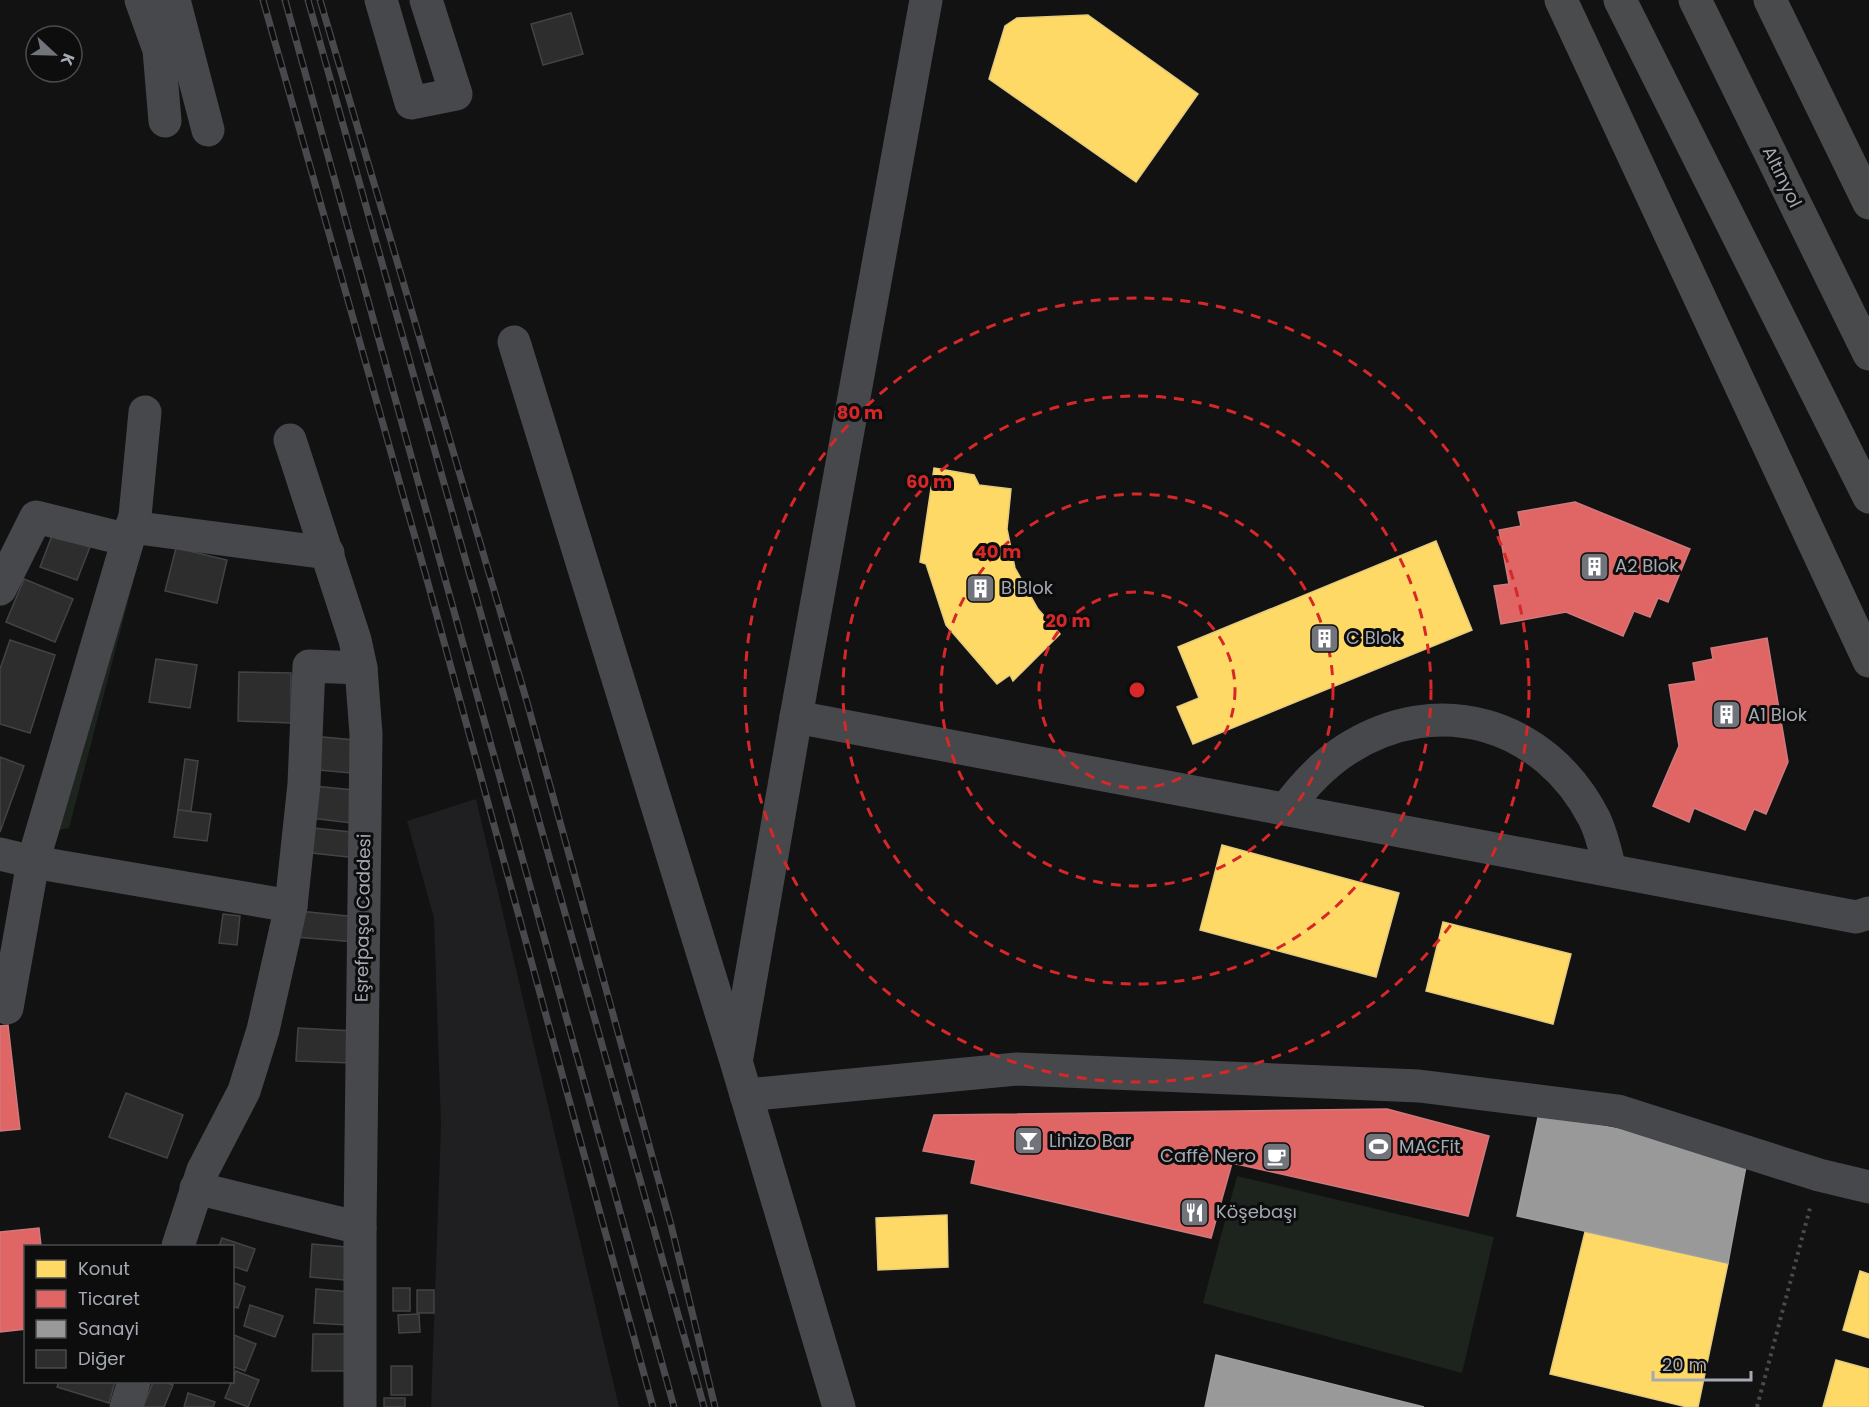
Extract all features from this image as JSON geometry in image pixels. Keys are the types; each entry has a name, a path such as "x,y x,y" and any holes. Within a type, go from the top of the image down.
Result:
{"highway":[{"name":"Altınyol","path":"1695,0 1869,354"},
{"path":"1770,0 1869,203"}],"main road":[{"path":"1561,0 1869,661"},
{"path":"1620,0 1869,497"}],"street":[{"path":"141,0 159,50 165,121"},
{"path":"174,0 208,130"},
{"path":"381,0 411,103 456,94 426,0"},
{"path":"736,1061 926,0"},
{"path":"514,342 736,1061 839,1407"},
{"path":"7,1008 33,862 135,516 145,412"},
{"name":"Eşrefpaşa Caddesi","path":"290,440 355,640 361,668 366,734 360,1407"},
{"path":"0,589 36,517 130,533 328,553"},
{"path":"178,1245 203,1170 244,1091 263,1030 291,906 304,784 309,666 361,668"},
{"path":"796,717 1856,917 1869,913"},
{"path":"1286,809 1301,788 1318,772 1348,748 1369,737 1409,724 1469,721 1502,730 1518,738 1553,764 1569,781 1594,819 1610,870"},
{"path":"0,854 33,862 291,906"},
{"path":"746,1095 1017,1069 1419,1086 1617,1111 1819,1175 1869,1187"},
{"path":"196,1188 360,1228"},
{"path":"126,1407 134,1383"}],"path":[{"path":"1757,1407 1819,1175"}],"shaded area":[{"path":"141,552 69,828 48,832"},
{"path":"476,799 619,1407 431,1407 441,1126 434,918 407,821"},
{"path":"1237,1176 1494,1237 1462,1373 1203,1303"}],"building: Konut":[{"path":"1088,15 1198,94 1136,182 989,79 1005,26 1017,18"},
{"name":"B Blok","path":"934,468 974,475 979,485 1011,489 1007,529 1015,568 1038,609 1060,634 1013,681 1010,675 997,684 946,625 926,564 920,562"},
{"name":"C Blok","path":"1436,541 1472,630 1193,744 1177,707 1199,698 1178,647"},
{"path":"1222,845 1399,893 1376,977 1200,930"},
{"path":"1443,922 1571,954 1553,1024 1426,991"},
{"path":"947,1215 948,1267 878,1270 876,1218"},
{"path":"1585,1232 1728,1263 1698,1407 1687,1407 1550,1374"},
{"path":"1860,1271 1869,1274 1869,1338 1843,1330"},
{"path":"1836,1360 1869,1369 1869,1407 1823,1407"}],"building: Ticaret":[{"name":"A2 Blok","path":"1575,502 1690,549 1668,602 1658,598 1650,617 1634,611 1623,636 1566,612 1501,624 1494,586 1509,584 1499,530 1521,526 1518,512"},
{"name":"A1 Blok","path":"1767,638 1788,762 1766,814 1754,809 1745,830 1694,808 1689,822 1653,806 1679,746 1669,685 1696,681 1693,663 1713,659 1711,648"},
{"path":"8,1025 20,1129 0,1131 0,1026"},
{"path":"1387,1109 1489,1136 1468,1216 1232,1163 1211,1238 971,1183 976,1160 923,1151 934,1115"},
{"path":"39,1228 41,1245 24,1245 24,1329 0,1332 0,1232"}],"building: Sanayi":[{"path":"1539,1113 1748,1155 1728,1263 1517,1216"},
{"path":"1216,1355 1424,1407 1205,1407"}],"building: Diğer":[{"path":"571,13 583,54 543,65 531,24"},
{"path":"53,533 90,547 77,580 40,567"},
{"path":"176,548 227,560 217,603 165,591"},
{"path":"24,579 73,599 55,642 6,622"},
{"path":"10,640 55,655 30,733 0,724 0,669"},
{"path":"156,659 197,665 190,708 149,702"},
{"path":"239,672 291,673 291,723 238,721"},
{"path":"312,736 355,740 351,773 308,769"},
{"path":"0,757 24,766 0,832"},
{"path":"185,759 198,761 191,811 178,810"},
{"path":"314,786 354,790 351,823 311,818"},
{"path":"178,810 211,814 207,841 174,837"},
{"path":"314,828 360,833 357,858 312,853"},
{"path":"299,911 357,917 355,942 296,937"},
{"path":"223,914 240,916 237,945 219,943"},
{"path":"298,1028 354,1031 351,1063 296,1061"},
{"path":"126,1093 183,1115 167,1158 109,1137"},
{"path":"222,1238 255,1249 247,1271 234,1267 234,1245 219,1245"},
{"path":"312,1244 347,1247 344,1280 310,1277"},
{"path":"234,1283 245,1287 238,1308 234,1307"},
{"path":"393,1288 410,1288 410,1311 393,1311"},
{"path":"316,1289 351,1292 348,1325 314,1323"},
{"path":"417,1290 434,1290 434,1313 417,1313"},
{"path":"250,1305 283,1316 275,1337 244,1326"},
{"path":"419,1314 420,1332 399,1333 398,1315"},
{"path":"313,1334 350,1334 349,1371 312,1371"},
{"path":"234,1335 256,1344 245,1371 234,1367"},
{"path":"391,1366 412,1366 412,1395 391,1395"},
{"path":"236,1371 259,1380 248,1407 225,1398 231,1383 234,1383"},
{"path":"59,1383 115,1383 109,1403 57,1387"},
{"path":"153,1383 173,1385 164,1407 143,1407"},
{"path":"188,1393 215,1402 213,1407 184,1407"},
{"path":"384,1398 405,1398 405,1407 384,1407"}],"railway":[{"path":"263,0 426,576 653,1407"},
{"path":"285,0 674,1407"},
{"path":"308,0 704,1407"},
{"path":"320,0 527,702 671,1225 715,1407"}],"place":[{"name":"A2 Blok","path":"1594,566"},
{"name":"B Blok","path":"980,588"},
{"name":"C Blok","path":"1325,638"},
{"name":"A1 Blok","path":"1727,715"},
{"name":"Linizo Bar","path":"1028,1141"},
{"name":"MACFit","path":"1378,1147"},
{"name":"Caffè Nero","path":"1277,1156"},
{"name":"Köşebaşı","path":"1195,1212"}]}
